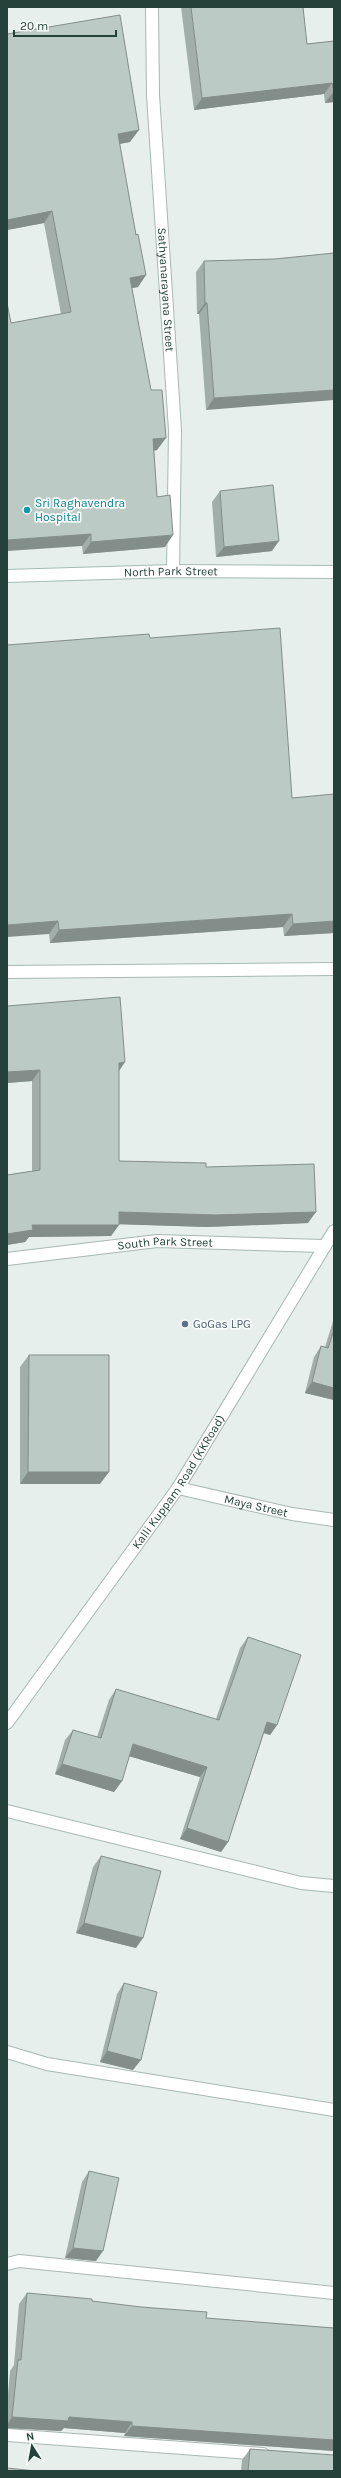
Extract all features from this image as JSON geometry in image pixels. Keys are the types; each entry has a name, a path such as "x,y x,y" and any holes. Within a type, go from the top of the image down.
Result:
{"street":[{"name":"Sathyanarayana Street","path":"152,7 154,102 175,430 173,571"},
{"name":"North Park Street","path":"7,576 173,571 334,572"},
{"path":"7,972 334,969"},
{"name":"Kalli Kuppam Road (KKRoad)","path":"7,1723 178,1488 328,1247 334,1231"},
{"name":"South Park Street","path":"7,1259 157,1241 328,1247"},
{"name":"Maya Street","path":"178,1488 292,1514 334,1520"},
{"path":"7,1811 301,1883 334,1886"},
{"path":"7,2052 47,2064 334,2110"},
{"path":"7,2264 19,2261 334,2293"},
{"path":"7,2435 278,2455"}],"building":[{"path":"191,7 303,7 307,44 334,41 334,91 332,83 202,98"},
{"path":"120,15 139,130 118,134 136,235 138,234 146,275 130,278 151,390 162,390 166,438 153,439 157,497 170,495 173,535 91,542 91,534 7,540 7,303 11,323 71,312 52,211 7,220 7,34"},
{"path":"334,253 334,390 214,398 207,303 205,303 204,261 275,259"},
{"path":"273,485 279,541 224,547 220,491"},
{"path":"280,628 292,798 334,794 334,921 293,924 292,914 59,930 58,921 7,925 7,645 149,634 150,638"},
{"path":"120,997 125,1062 119,1063 119,1161 206,1163 206,1167 314,1164 316,1212 215,1215 119,1212 119,1225 32,1225 33,1230 7,1234 7,1175 40,1170 40,1070 7,1072 7,1006"},
{"path":"334,1330 334,1388 312,1382 321,1346 328,1348"},
{"path":"29,1355 109,1355 109,1472 28,1472"},
{"path":"248,1637 301,1655 277,1725 267,1722 228,1842 187,1828 207,1767 133,1744 122,1781 62,1764 73,1730 101,1738 116,1689 219,1720"},
{"path":"101,1856 161,1871 143,1938 84,1923"},
{"path":"124,1983 157,1992 141,2060 107,2051"},
{"path":"89,2171 119,2178 103,2251 73,2248"},
{"path":"27,2293 92,2299 92,2301 141,2307 207,2312 206,2318 334,2328 334,2440 132,2426 132,2422 69,2417 68,2421 12,2417 18,2360 21,2360"},
{"path":"250,2449 334,2455 334,2471 248,2471"},
{"path":"7,2468 36,2471 7,2471"}],"place":[{"name":"Sri Raghavendra Hospital","path":"27,510"},
{"name":"GoGas LPG","path":"185,1324"}]}
